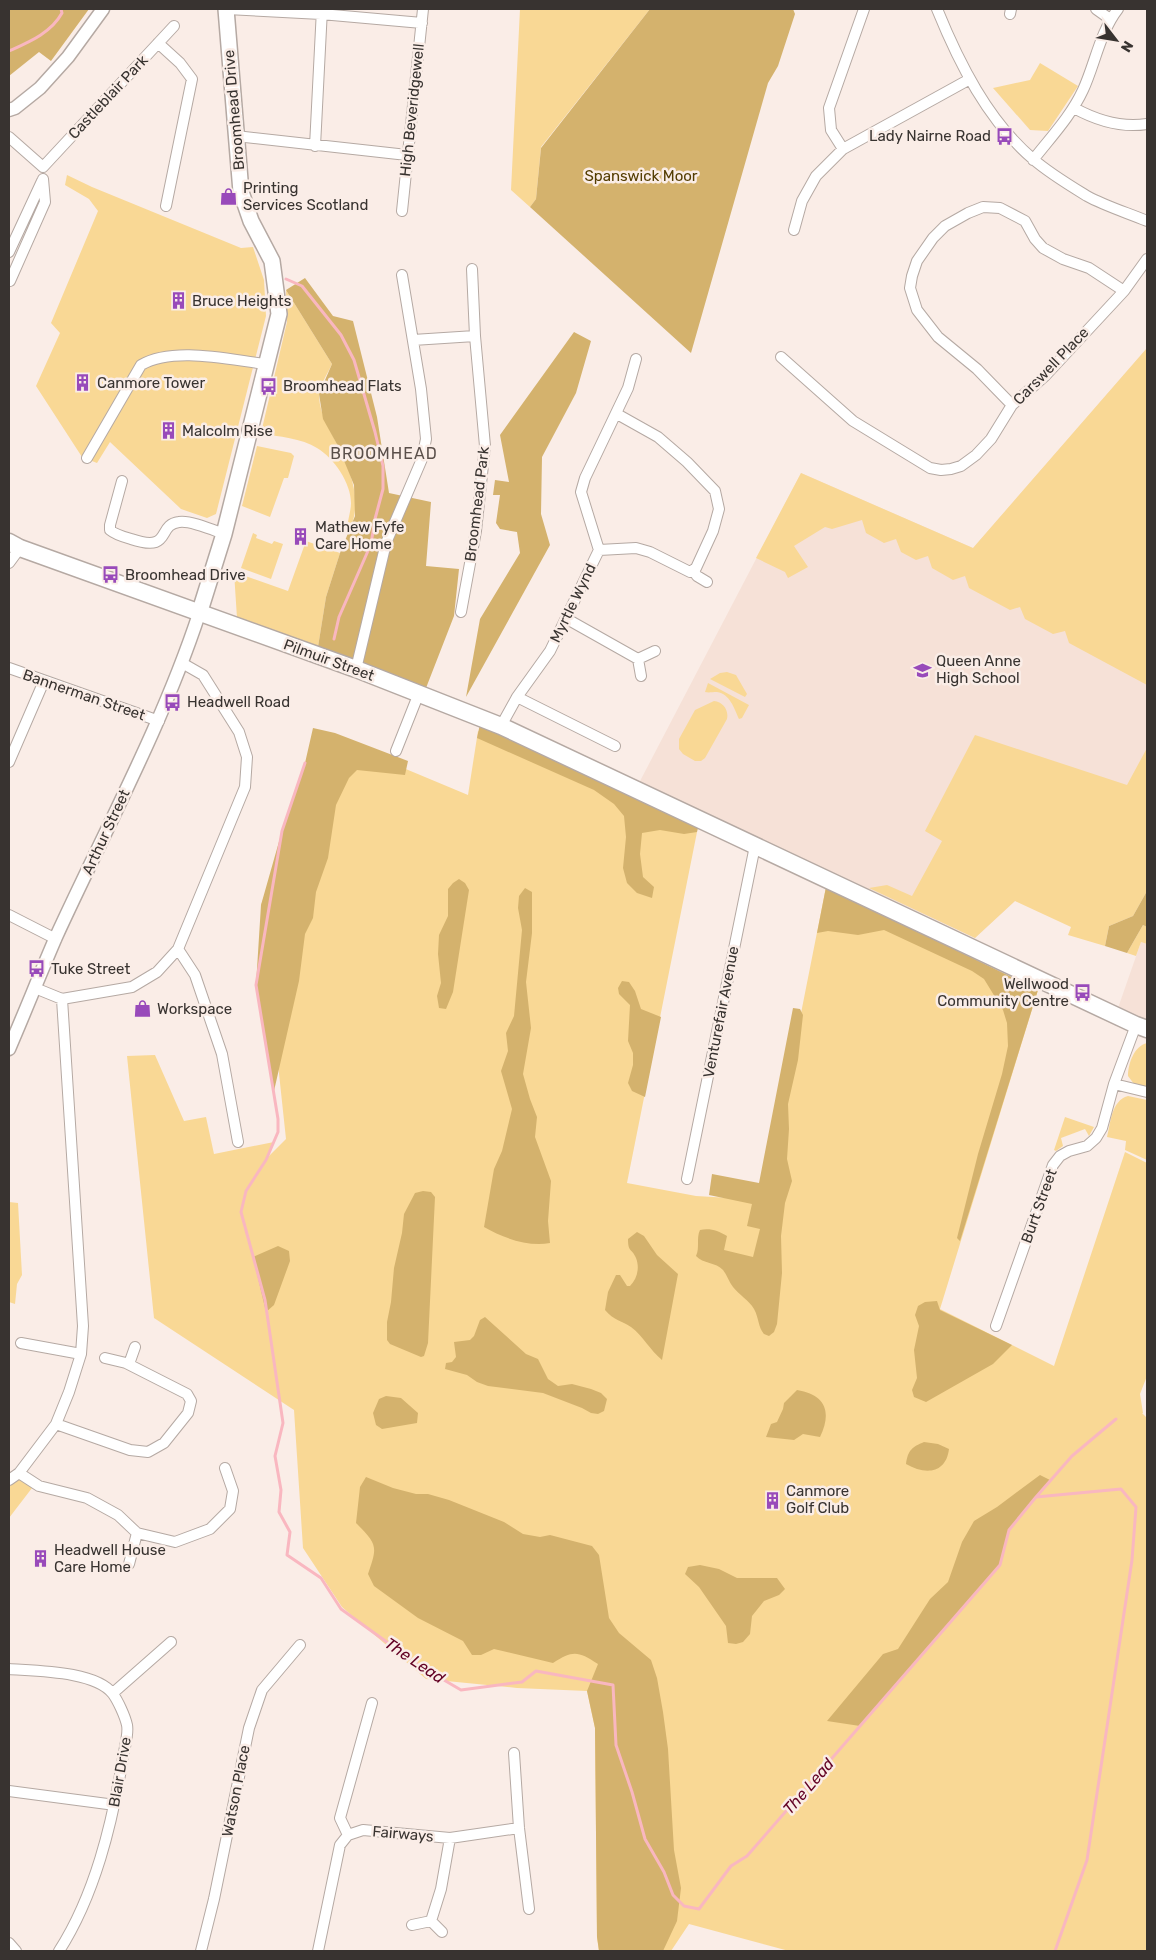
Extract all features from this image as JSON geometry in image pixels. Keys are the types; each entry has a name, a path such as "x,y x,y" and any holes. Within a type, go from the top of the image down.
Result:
{"main road":[{"name":"Broomhead Drive","path":"198,614 224,534 279,314 272,261 251,221 241,192 227,9"},
{"name":"Pilmuir Street","path":"14,545 198,614 356,669 501,726 1141,1027"}],"street":[{"path":"9,110 15,108 40,88 68,57 103,9"},
{"path":"227,9 321,11 422,23"},
{"name":"High Beveridgewell","path":"402,211 423,9"},
{"path":"843,149 831,130 829,108 864,9"},
{"path":"937,9 970,78 1001,126 1033,160 1088,196 1147,221"},
{"path":"1096,9 1110,19"},
{"path":"1033,160 1074,108 1083,90 1110,19 1118,9"},
{"path":"315,146 321,11"},
{"name":"Castleblair Park","path":"43,167 174,26"},
{"path":"158,43 180,63 192,79 166,206"},
{"path":"794,230 802,201 816,176 843,149 970,78"},
{"path":"1074,108 1109,122 1126,125 1147,124"},
{"path":"236,136 407,155"},
{"path":"9,137 43,167 45,202 10,281"},
{"path":"9,252 43,179"},
{"path":"1012,405 977,368 938,337 917,310 910,288 912,276 917,261 933,238 945,226 968,213 982,207 1000,208 1025,221 1035,239 1043,248 1063,259 1089,268 1124,291"},
{"name":"Carswell Place","path":"781,357 853,421 930,468 951,469 961,466 976,455 991,440 1012,405 1045,376 1124,291 1147,259"},
{"name":"Broomhead Park","path":"461,612 476,532 486,446 475,336 472,269"},
{"path":"356,669 386,543 422,458 426,439 421,389 402,275"},
{"path":"413,340 475,336"},
{"path":"87,458 141,365 151,359 165,356 199,356 266,364"},
{"name":"Myrtle Wynd","path":"501,726 517,697 550,651 567,619 598,550 581,492 585,478 628,388 636,360"},
{"path":"598,550 636,548 650,552 690,572 696,568 713,531 719,509 715,491 687,462 658,437 617,414"},
{"path":"122,481 110,525 110,530 115,534 146,544 153,544 172,525 177,522 184,522 224,534"},
{"path":"9,563 14,545"},
{"path":"693,570 697,576 706,582"},
{"name":"Arthur Street","path":"9,1049 56,939 159,721 182,663 198,614"},
{"path":"567,619 638,659"},
{"path":"638,659 654,651"},
{"path":"638,659 641,676"},
{"path":"35,988 62,999 132,987 157,972 178,949 245,788 247,757 239,732 203,675 182,663"},
{"name":"Bannerman Street","path":"9,668 159,721"},
{"path":"9,762 44,681"},
{"path":"396,751 419,693"},
{"path":"517,697 615,746"},
{"name":"Venturefair Avenue","path":"688,1179 755,846"},
{"path":"9,915 56,939"},
{"path":"178,949 195,976 222,1054 238,1142"},
{"path":"9,1480 19,1472 56,1424 69,1392 80,1354 83,1326 62,999"},
{"name":"Burt Street","path":"996,1326 1053,1165 1060,1156 1069,1151 1087,1146 1096,1138 1102,1128 1114,1084 1141,1027"},
{"path":"1114,1084 1147,1092"},
{"path":"21,1342 80,1354"},
{"path":"129,1364 135,1347"},
{"path":"56,1424 130,1450 148,1452 164,1444 188,1413 192,1401 187,1394 129,1364 105,1358"},
{"path":"19,1472 39,1486 87,1498 118,1515 137,1533 175,1542 210,1530 230,1509 233,1491 225,1468"},
{"path":"129,1564 137,1533"},
{"path":"9,1669 68,1673 94,1680 113,1693 171,1642"},
{"name":"Watson Place","path":"201,1951 214,1899 248,1728 262,1690 300,1645"},
{"name":"Blair Drive","path":"58,1951 77,1917 99,1863 115,1805 128,1726 113,1693"},
{"path":"318,1951 340,1845 348,1835 340,1818 372,1703"},
{"path":"514,1753 519,1828 529,1909"},
{"path":"9,1791 115,1805"},
{"name":"Fairways","path":"348,1835 363,1830 450,1838 519,1828"},
{"path":"430,1921 441,1889 450,1838"},
{"path":"412,1925 430,1921"},
{"path":"430,1921 442,1932"},
{"path":"9,1943 16,1951"}],"shaded area":[{"path":"520,9 650,9 541,147 536,199 530,207 511,190"},
{"path":"1040,63 1078,86 1048,131 1030,130 993,88 1030,80"},
{"path":"67,175 241,248 253,247 264,280 266,316 216,514 207,518 181,509 110,442 97,463 82,457 36,386 60,333 51,323 98,211 89,199 65,185"},
{"path":"286,290 332,364 320,388 319,396 323,416 347,465 353,484 355,504 352,524 348,522 351,503 345,479 323,452 304,442 261,433 287,322"},
{"name":"Queen Anne High School","path":"1147,348 1147,832 1015,901 975,938 639,783 801,473 973,548"},
{"path":"1147,348 1147,685 1069,643 1065,631 1053,634 1025,619 1020,607 1010,610 969,588 965,576 953,580 932,568 928,556 916,560 901,552 896,539 884,543 866,533 862,520 832,529 825,527 794,546 808,567 788,578 785,572 756,558 801,473 973,548"},
{"path":"257,446 291,453 294,456 288,478 284,478 270,517 242,506"},
{"path":"253,533 257,535 256,538 272,544 274,541 283,544 271,579 241,568"},
{"path":"306,541 340,553 326,597 318,647 237,618 234,572 288,591"},
{"path":"727,672 736,675 747,694 745,697 710,679 720,673"},
{"path":"708,683 749,705 742,718 739,719 731,702 721,693 705,692"},
{"path":"714,701 725,707 727,719 705,758 701,761 695,761 683,754 679,749 679,739 695,710"},
{"name":"Canmore Golf Club","path":"478,731 697,832 627,1183 696,1196 764,1200 826,887 1038,990 940,1309 1054,1366 1125,1152 1147,1163 1147,1376 1140,1394 1142,1413 1147,1418 1147,1951 789,1951 689,1924 671,1951 599,1951 597,1937 595,1728 587,1691 517,1688 426,1679 342,1607 303,1548 294,1410 154,1318 127,1056 155,1055 184,1121 206,1117 214,1154 274,1142 267,1158 286,1139 261,905 322,734 468,795"},
{"path":"975,735 1127,785 1147,748 1147,891 1133,916 1109,926 1105,946 1068,935 1071,927 1015,901 975,938 869,888 887,885 912,896 942,841 925,831"},
{"path":"1143,925 1147,927 1147,944 1141,942 1136,956 1127,953"},
{"path":"1141,942 1147,944 1147,1020 1118,1008"},
{"path":"1147,1043 1147,1088 1134,1084 1128,1076 1129,1066 1135,1052"},
{"path":"1128,1096 1147,1100 1147,1160 1125,1150 1126,1141 1107,1137 1115,1107 1118,1102"},
{"path":"1065,1117 1094,1127 1089,1136 1085,1129 1061,1138 1063,1146 1056,1151 1054,1150"},
{"path":"9,1202 18,1203 22,1275 17,1284 15,1304 9,1302"},
{"path":"21,1479 32,1488 9,1518 9,1487"}],"green space":[{"path":"9,9 89,9 51,61 39,52 9,76"},
{"name":"Spanswick Moor","path":"650,9 793,9 795,14 778,66 768,83 691,353 530,207 536,199 541,148"},
{"path":"305,278 333,316 353,321 377,417 389,493 431,502 426,566 459,569 454,616 426,688 318,647 326,597 340,553 355,516 354,485 338,446 323,419 319,394 332,364 286,290"},
{"path":"574,332 591,341 576,393 542,457 541,514 550,545 466,697 480,619 520,553 517,532 500,529 496,523 500,495 493,495 495,480 509,482 500,435"},
{"path":"480,724 699,824 697,832 684,834 660,830 642,833 640,854 643,877 654,887 652,898 637,893 627,883 623,868 626,837 624,816 614,804 594,790 477,738"},
{"path":"313,728 335,733 408,761 405,775 357,770 349,778 336,805 328,858 316,892 313,918 305,934 299,981 274,1091 256,985 261,905 282,831 305,763"},
{"path":"459,879 465,883 469,890 453,992 446,1009 439,1008 437,996 441,983 438,954 439,935 448,916 448,889"},
{"path":"826,887 1038,990 960,1241 957,1238 1008,1046 1007,1023 1003,1010 984,979 972,971 884,930 858,935 828,931 817,933"},
{"path":"525,888 532,892 532,933 526,982 531,1028 523,1074 537,1117 535,1137 551,1181 548,1221 550,1243 542,1244 516,1241 484,1227 494,1169 502,1151 512,1109 501,1071 508,1051 506,1033 514,1016 522,930 518,908 519,896"},
{"path":"1147,891 1147,927 1143,925 1127,953 1105,946 1109,926 1133,916"},
{"path":"622,981 629,982 635,991 641,1009 661,1017 645,1097 632,1091 628,1083 633,1065 633,1053 628,1041 630,1005 619,994 618,988"},
{"path":"793,1008 800,1009 803,1015 798,1060 788,1104 787,1159 792,1181 785,1203 781,1236 782,1273 777,1324 774,1332 769,1336 762,1331 752,1306 733,1287 723,1270 696,1256 700,1230 708,1229 727,1236 724,1250 753,1257 760,1229 747,1226 752,1204 709,1195 712,1174 759,1183"},
{"path":"431,1192 435,1197 428,1343 424,1356 421,1357 390,1344 387,1340 387,1322 404,1214 415,1193"},
{"path":"637,1232 644,1236 657,1255 678,1274 662,1360 635,1331 605,1310 608,1292 616,1275 620,1275 627,1286 630,1286 636,1277 637,1262 635,1255 629,1249 628,1239"},
{"path":"278,1246 289,1251 290,1261 274,1305 266,1312 253,1257"},
{"path":"937,1301 940,1310 1012,1345 993,1364 926,1402 914,1397 912,1390 917,1378 914,1350 919,1326 915,1315 918,1306 925,1302"},
{"path":"485,1317 526,1354 538,1359 548,1379 558,1386 572,1384 601,1393 607,1399 604,1411 598,1414 591,1413 543,1393 488,1386 477,1382 467,1375 445,1369 446,1363 452,1362 456,1357 454,1342 470,1340 474,1336 480,1320"},
{"path":"797,1390 815,1396 824,1406 826,1420 820,1437 803,1434 794,1440 766,1437 771,1424 777,1422 784,1403"},
{"path":"386,1396 401,1398 418,1413 417,1423 382,1429 376,1425 373,1413 379,1399"},
{"path":"924,1442 938,1444 949,1449 944,1463 939,1468 927,1471 913,1468 906,1464 911,1450"},
{"path":"1040,1475 1050,1480 1009,1530 1000,1565 860,1726 827,1721 883,1654 898,1649 930,1599 948,1582 962,1542 974,1521 997,1507"},
{"path":"366,1477 393,1488 449,1500 504,1522 523,1534 540,1537 550,1535 592,1546 599,1555 609,1618 619,1633 651,1660 657,1678 663,1712 668,1749 674,1850 681,1888 677,1921 663,1951 599,1951 597,1937 595,1728 587,1691 598,1664 576,1654 571,1654 553,1663 494,1649 481,1655 472,1655 463,1641 418,1618 374,1586 368,1574 374,1546 372,1541 356,1523 360,1487"},
{"path":"700,1565 719,1569 737,1578 777,1578 785,1589 779,1595 764,1601 752,1616 750,1634 743,1642 736,1644 728,1643 726,1626 699,1587 685,1574 688,1567"}],"waterway":[{"path":"9,51 46,31 62,13 61,9"},
{"path":"286,279 302,286 341,335 354,360 383,466 383,489 371,544 339,617 334,639"},
{"name":"The Lead","path":"305,763 282,831 256,985 278,1119 278,1132 266,1160 246,1191 241,1212 265,1300 283,1423 275,1456 281,1490 279,1512 290,1532 287,1555 321,1578 341,1609 420,1666 461,1690 522,1682 536,1671 613,1685 616,1745 645,1839 664,1872 673,1895 684,1906 699,1909 731,1866 747,1856 1000,1565 1009,1530 1036,1497 1072,1456 1116,1419"},
{"name":"The Lead","path":"1036,1497 1121,1489 1136,1507 1132,1560 1087,1860 1055,1951"}],"place":[{"name":"Lady Nairne Road","path":"1005,136"},
{"name":"Printing Services Scotland","path":"229,197"},
{"name":"Bruce Heights","path":"178,301"},
{"name":"Canmore Tower","path":"83,383"},
{"name":"Broomhead Flats","path":"269,386"},
{"name":"Malcolm Rise","path":"168,431"},
{"name":"Mathew Fyfe Care Home","path":"301,536"},
{"name":"Broomhead Drive","path":"111,575"},
{"name":"Queen Anne High School","path":"922,670"},
{"name":"Headwell Road","path":"173,702"},
{"name":"Tuke Street","path":"37,969"},
{"name":"Wellwood Community Centre","path":"1083,993"},
{"name":"Workspace","path":"143,1009"},
{"name":"Canmore Golf Club","path":"772,1500"},
{"name":"Headwell House Care Home","path":"40,1559"}],"district":[{"name":"BROOMHEAD","path":"384,453"}]}
